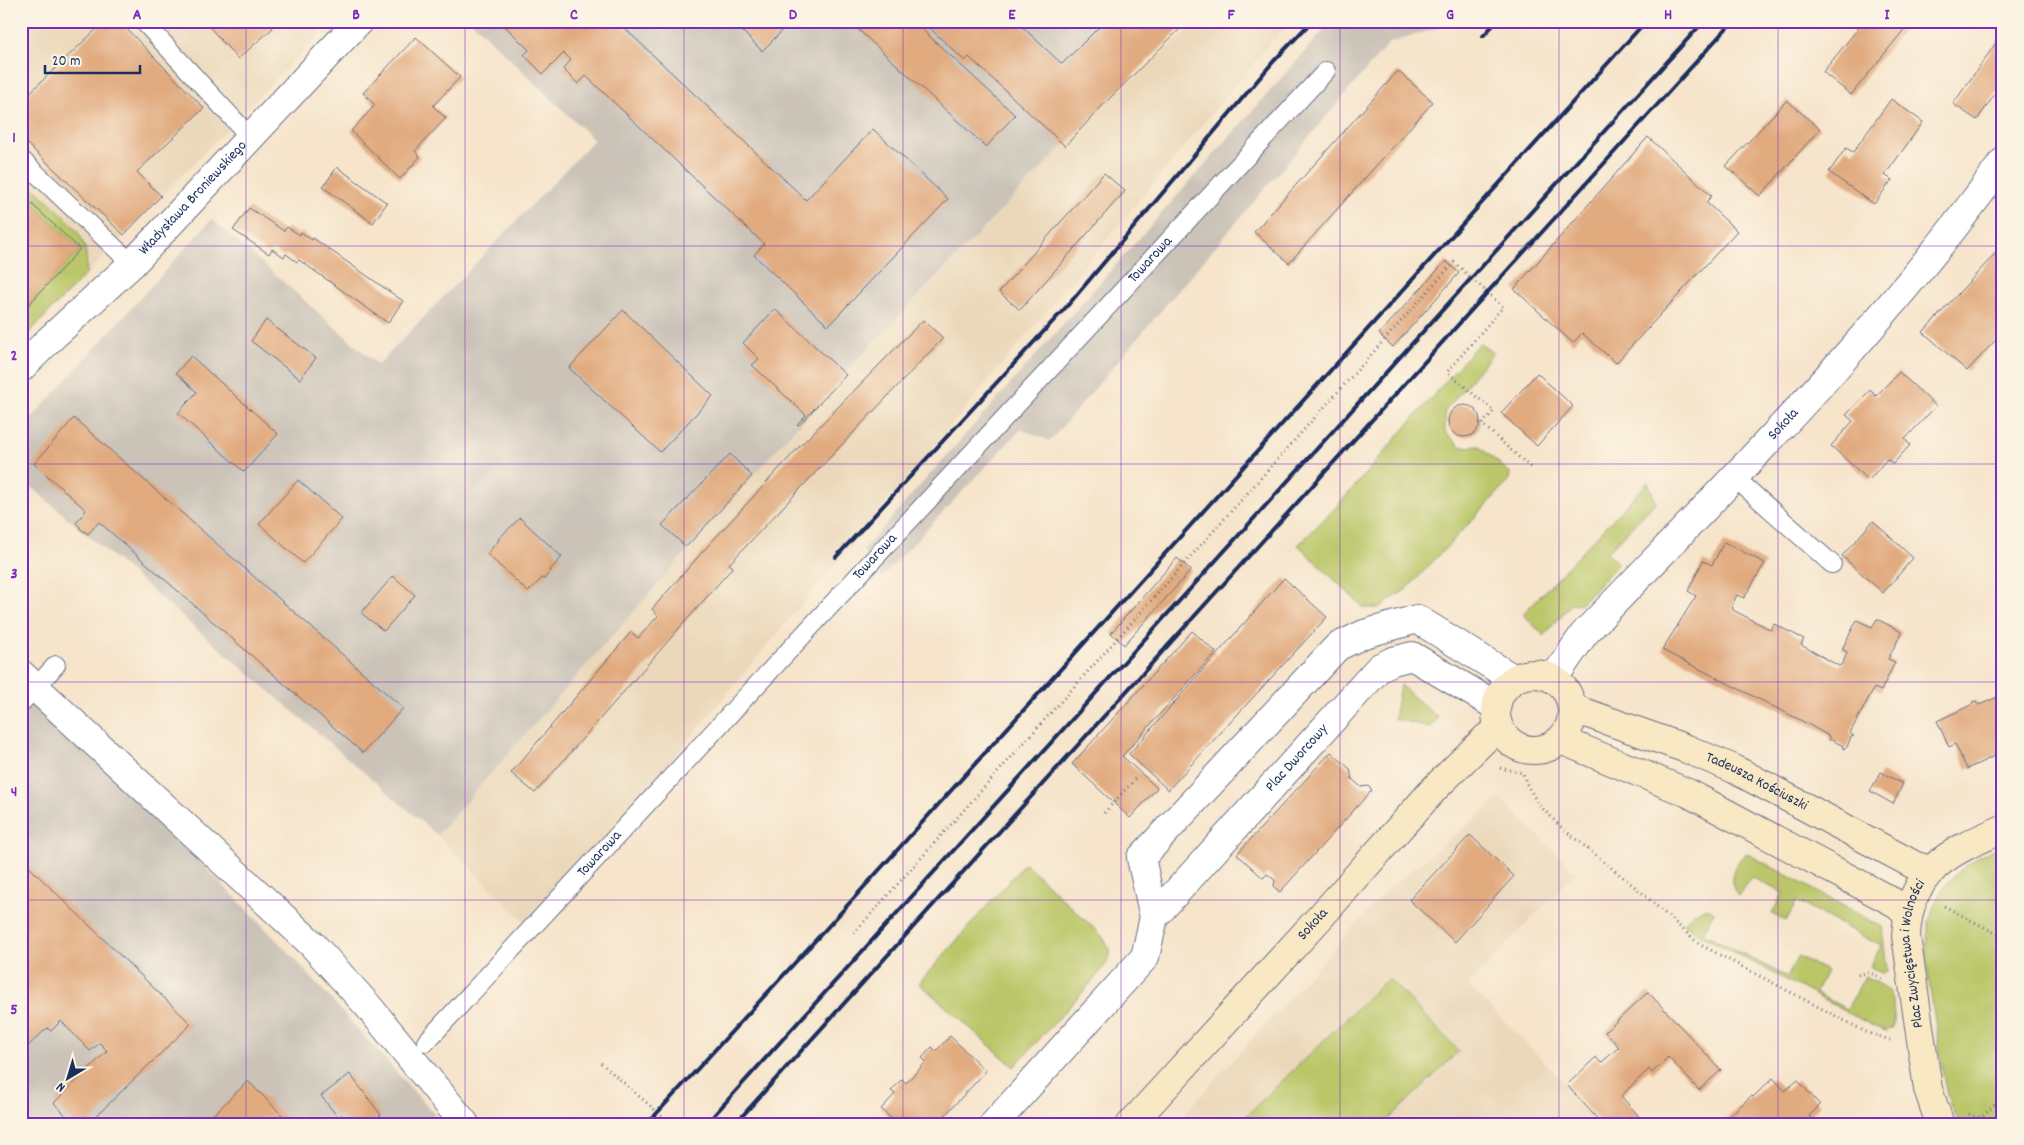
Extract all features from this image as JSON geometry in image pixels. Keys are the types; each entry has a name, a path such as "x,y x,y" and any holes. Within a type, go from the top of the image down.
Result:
{"street":[{"name":"Władysława Broniewskiego","path":"21,368 132,264 359,21"},
{"name":"Sokoła","path":"1554,679 1584,634 1847,356 1975,200 2003,162"},
{"path":"1154,917 1141,858 1337,647 1364,634 1417,619 1514,679"},
{"name":"Plac Dworcowy","path":"994,1124 1145,957 1154,917 1380,667 1392,661 1412,656 1498,718"},
{"path":"1534,673 1554,679 1563,686 1570,696 1572,720 1568,731 1561,740 1551,747 1540,750 1528,750 1507,740 1498,718 1505,686 1514,679 1534,673"},
{"path":"26,689 312,944 368,1006 465,1124"},
{"name":"Tadeusza Kościuszki","path":"1572,708 1702,755 1742,774 1916,866 1932,870"},
{"name":"Sokoła","path":"1131,1124 1435,788 1487,737 1498,718"},
{"path":"1561,740 1688,793 1897,904 1908,914"},
{"name":"Plac Zwycięstwa i Wolności","path":"1940,1124 1928,1089 1906,936 1908,914 1917,890 1932,870 1946,857 1960,848 2003,829"}],"lane":[{"path":"143,21 250,137"},
{"name":"Towarowa","path":"426,1042 1326,71"},
{"path":"21,159 132,264"},
{"path":"1734,477 1832,564"},
{"path":"26,689 56,665"}],"path":[{"path":"854,933 1454,262 1503,307 1447,372 1494,411 1482,424 1532,469"},
{"path":"1523,773 1526,783 1539,805 1561,827 1640,891 1699,944 1866,1032 1887,1040 1895,1040"},
{"path":"1104,813 1134,779"},
{"path":"1942,904 2003,937"},
{"path":"1858,975 1869,972 1887,981"},
{"path":"601,1063 671,1124"},
{"path":"1966,1112 1972,1116 1982,1117 2003,1097"}],"shaded area":[{"path":"21,21 332,21 21,341"},
{"path":"471,21 1184,21 841,376 437,835 21,478 21,430 212,219 378,365 594,140"},
{"path":"1199,21 1289,21 531,928 437,835 841,376 1104,104"},
{"path":"1332,21 1444,21 1438,28 1389,43 1050,441 1021,429 881,578 863,550"},
{"path":"36,693 293,957 443,1124 21,1124 21,711"},
{"path":"1500,798 1576,872 1468,985 1567,1085 1602,1124 1175,1124 1385,892"}],"green space":[{"path":"21,177 75,228 84,245 86,274 21,341 21,313 80,249 21,194"},
{"path":"1479,343 1493,353 1445,411 1445,432 1461,447 1479,446 1510,473 1509,481 1407,589 1378,608 1364,608 1298,545 1340,503"},
{"path":"1648,482 1656,502 1607,552 1618,564 1581,603 1571,604 1544,636 1523,614"},
{"path":"1400,685 1438,718 1430,727 1394,719"},
{"path":"2003,845 2003,1124 1961,1124 1955,1115 1947,1094 1943,1072 1929,979 1928,926 1936,902 1949,881 1971,862"},
{"path":"1746,853 1882,927 1887,971 1881,973 1870,967 1881,946 1797,901 1786,921 1772,914 1783,893 1751,877 1739,896 1737,895 1732,883 1733,872"},
{"path":"1025,863 1102,936 1110,950 1107,963 1097,976 1014,1067 919,983"},
{"path":"1707,908 1714,912 1703,933 1787,977 1798,956 1826,971 1815,993 1847,1009 1865,976 1881,985 1888,991 1892,1000 1893,1027 1886,1031 1875,1027 1701,935 1683,923 1694,913"},
{"path":"1388,978 1459,1051 1384,1124 1256,1124 1247,1115"}],"building":[{"path":"105,21 119,21 204,108 137,172 161,196 124,235 21,138 21,101"},
{"path":"204,21 267,21 273,28 238,59"},
{"path":"500,21 617,21 806,200 873,129 948,199 828,326 754,255 764,244 586,76 578,84 563,69 571,60 564,53 543,74 524,55 529,50"},
{"path":"732,21 770,21 781,32 762,51"},
{"path":"849,21 913,21 1015,115 986,147"},
{"path":"922,21 1016,21 1062,64 1105,21 1188,21 1104,104 1065,146 969,57 965,61"},
{"path":"1864,21 1911,21 1851,95 1823,72"},
{"path":"2003,33 2003,83 1977,120 1953,104"},
{"path":"416,37 460,77 433,106 446,118 415,151 420,157 400,179 351,131 375,105 363,93"},
{"path":"1398,71 1433,102 1289,263 1254,232"},
{"path":"1891,99 1923,122 1885,175 1892,180 1874,204 1829,172 1846,148 1853,152"},
{"path":"1787,100 1820,129 1760,196 1726,166"},
{"path":"1648,137 1712,196 1706,202 1737,231 1616,363 1582,333 1573,343 1514,289"},
{"path":"337,167 387,203 373,223 323,187"},
{"path":"1104,173 1125,191 1020,310 999,292"},
{"path":"21,194 80,249 21,313"},
{"path":"249,208 284,231 287,227 300,235 301,232 312,240 313,238 403,301 388,323 299,260 297,262 286,254 284,257 272,249 269,254 233,230"},
{"path":"2003,245 2003,332 1967,371 1923,332"},
{"path":"1446,261 1459,273 1393,347 1379,334"},
{"path":"775,309 846,375 799,425 797,424 806,415 752,365 759,359 743,343"},
{"path":"623,310 713,396 660,452 569,368"},
{"path":"266,320 316,358 300,379 251,341"},
{"path":"923,320 943,338 729,564 733,567 535,793 511,773 631,632 638,638 658,616 652,609 705,549 800,446"},
{"path":"191,356 278,434 244,472 178,413 197,392 176,373"},
{"path":"1899,372 1936,406 1905,439 1910,445 1893,464 1887,459 1869,480 1831,446 1853,421 1846,415 1870,390 1876,396"},
{"path":"1537,373 1573,406 1537,446 1501,413"},
{"path":"1464,405 1475,410 1480,421 1475,432 1464,437 1453,432 1448,421 1453,410"},
{"path":"74,418 403,708 363,753 99,522 88,534 79,528 76,523 86,510 34,464"},
{"path":"730,454 752,476 686,547 662,525"},
{"path":"298,480 342,519 303,563 259,524"},
{"path":"520,518 562,557 544,579 542,578 528,592 487,554 498,539"},
{"path":"1873,521 1913,558 1883,593 1842,556"},
{"path":"1724,542 1765,563 1744,598 1737,595 1732,605 1733,610 1771,630 1774,624 1804,639 1801,645 1839,666 1843,663 1847,652 1842,649 1857,620 1872,627 1877,619 1902,632 1888,659 1895,662 1881,691 1874,688 1850,733 1854,736 1851,737 1847,747 1843,749 1843,746 1829,740 1829,736 1804,722 1662,650 1696,596 1688,591 1703,561 1712,565"},
{"path":"1177,558 1191,570 1124,645 1111,633"},
{"path":"393,576 415,595 384,631 361,613"},
{"path":"1284,578 1327,617 1168,790 1129,754"},
{"path":"1192,631 1216,652 1122,756 1157,788 1130,818 1072,764"},
{"path":"1998,697 2003,706 2003,752 1967,769 1955,744 1949,747 1937,721 1973,704 1972,702 1976,701 1979,705"},
{"path":"1331,752 1350,769 1352,779 1361,787 1368,786 1372,790 1280,892 1274,887 1275,880 1267,874 1263,878 1237,854"},
{"path":"1881,772 1903,784 1893,804 1870,791"},
{"path":"1470,835 1514,876 1455,942 1409,900"},
{"path":"26,864 191,1024 88,1124 74,1124 54,1103 107,1051 100,1043 90,1051 61,1021 51,1031 47,1028 25,1049 21,1046 21,869"},
{"path":"1648,992 1721,1070 1699,1090 1668,1057 1652,1073 1649,1069 1621,1096 1646,1124 1602,1124 1567,1085 1596,1057 1601,1063 1619,1047 1605,1032"},
{"path":"950,1036 986,1071 937,1124 897,1124 881,1109 895,1094 891,1091 902,1079 906,1083 926,1062 922,1058 932,1047 936,1051"},
{"path":"350,1074 381,1115 370,1124 349,1124 342,1115 338,1117 321,1096"},
{"path":"1773,1078 1785,1091 1798,1080 1820,1105 1809,1116 1816,1124 1724,1124 1724,1121"},
{"path":"248,1081 291,1124 204,1124"}],"railway":[{"path":"836,557 1069,304 1273,62 1312,21"},
{"path":"1483,36 1497,21"},
{"path":"647,1124 835,919 1646,21"},
{"path":"706,1124 1704,21"},
{"path":"735,1124 1733,21"}]}
